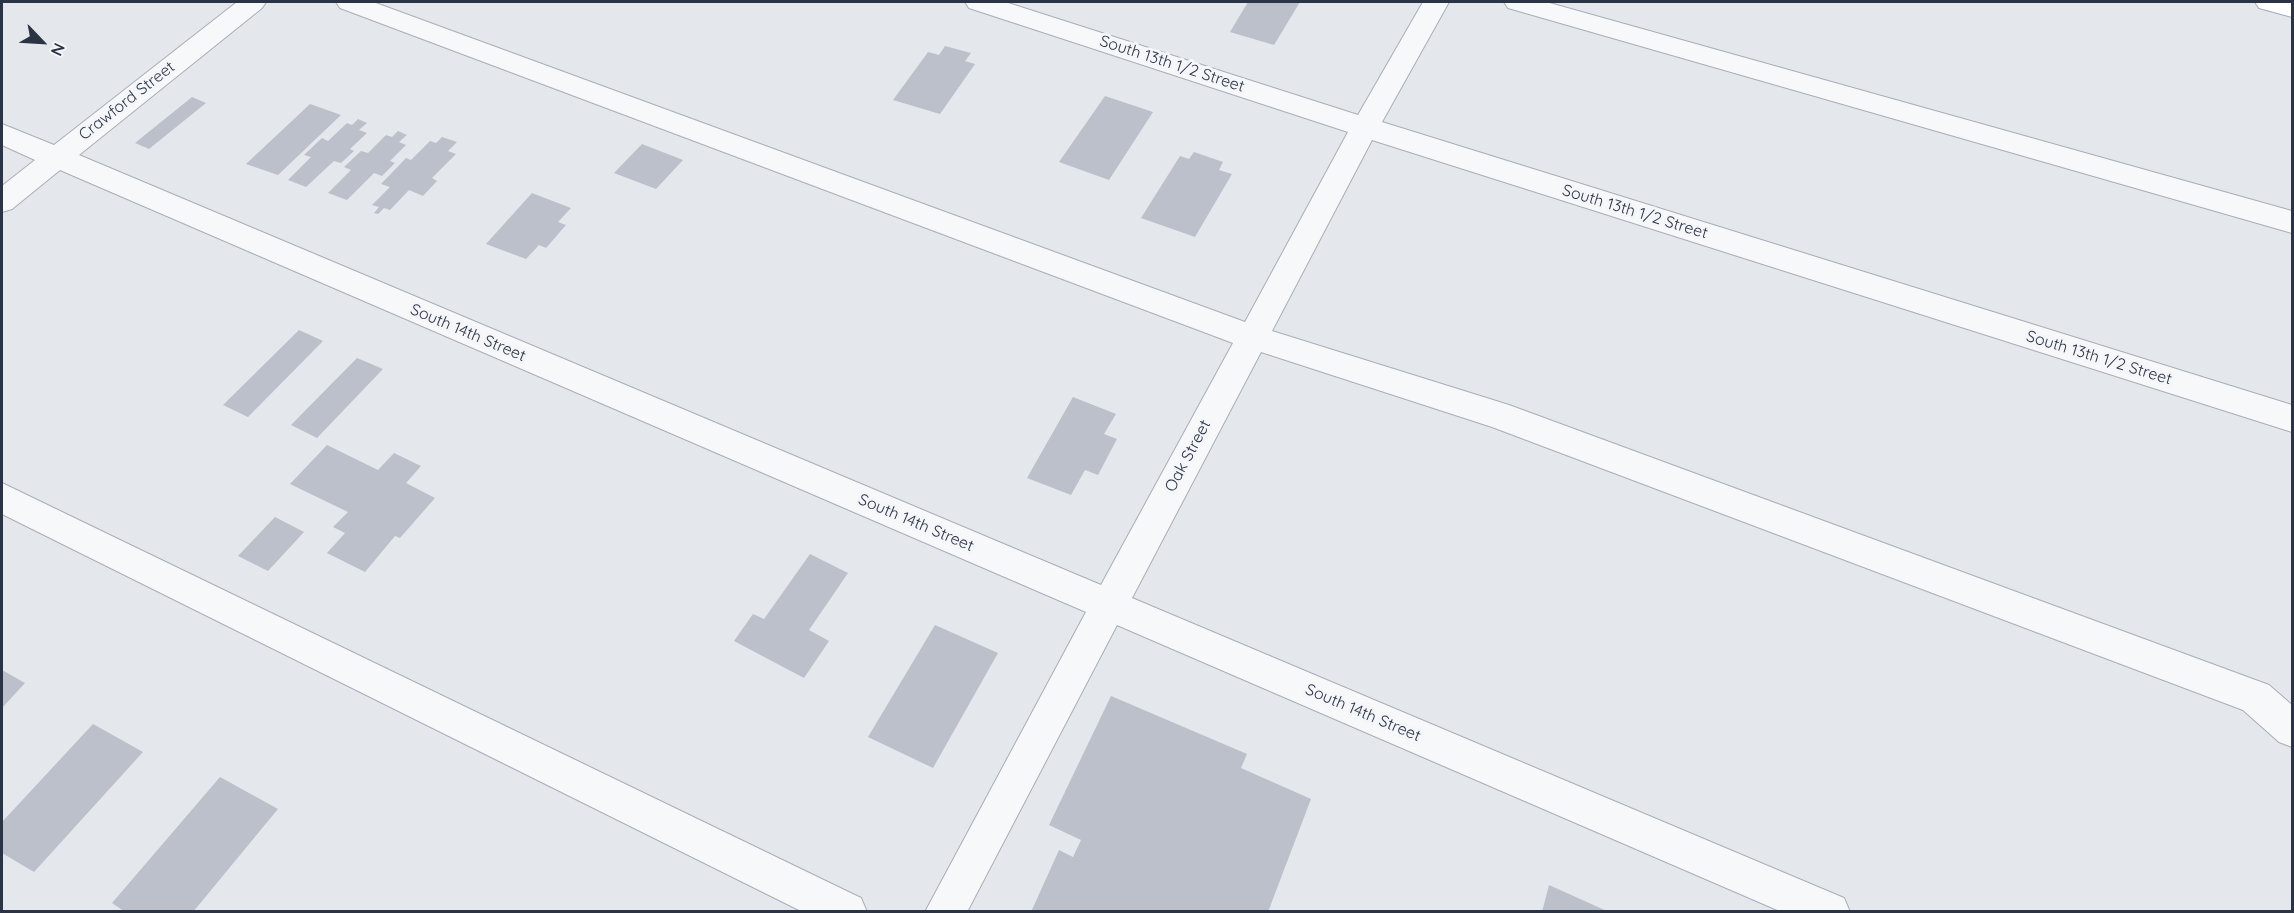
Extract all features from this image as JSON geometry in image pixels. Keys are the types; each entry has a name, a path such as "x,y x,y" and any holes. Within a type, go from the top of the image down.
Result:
{"main road":[{"path":"2268,2 2292,8"}],"street":[{"name":"Crawford Street","path":"2,201 253,2"},
{"path":"349,2 1252,337 1498,415 2256,698 2292,729"},
{"name":"South 13th 1/2 Street","path":"978,2 1365,127 2292,419"},
{"name":"Oak Street","path":"945,912 1365,127 1436,2"},
{"path":"1517,2 2292,222"},
{"name":"South 14th Street","path":"2,134 1830,912"},
{"path":"2,498 848,912"}],"building":[{"path":"1248,2 1300,2 1274,45 1230,32"},
{"path":"945,46 971,53 965,61 975,64 940,114 893,100 928,52 939,55"},
{"path":"1105,96 1153,112 1109,180 1059,162"},
{"path":"192,97 206,103 149,149 135,143"},
{"path":"310,104 341,115 278,175 246,164"},
{"path":"358,119 367,123 359,130 367,133 350,149 354,151 341,163 334,161 306,187 288,180 311,157 304,155 322,138 328,141 347,123 352,125"},
{"path":"398,131 407,135 399,142 406,145 390,161 395,163 382,176 374,173 347,200 328,193 351,170 344,167 361,151 368,153 386,135 392,137"},
{"path":"442,137 457,142 448,151 456,154 432,178 437,181 423,196 409,190 390,210 384,208 378,214 374,213 379,207 372,205 390,187 381,184 406,158 411,160 430,141 436,143"},
{"path":"642,144 683,160 656,189 614,173"},
{"path":"1194,152 1223,162 1219,170 1232,174 1195,237 1141,218 1180,156 1189,159"},
{"path":"532,193 571,208 558,222 566,225 546,248 539,245 526,259 486,244"},
{"path":"299,330 323,341 248,417 223,405"},
{"path":"357,358 383,369 317,438 291,425"},
{"path":"1073,397 1116,414 1104,434 1117,439 1098,475 1085,470 1071,495 1027,478"},
{"path":"327,445 378,470 394,453 421,466 406,483 435,498 400,538 395,536 365,572 327,553 345,533 333,527 348,512 290,484"},
{"path":"275,517 304,532 268,571 238,556"},
{"path":"810,554 848,573 809,630 829,641 804,678 734,641 753,614 764,619"},
{"path":"935,625 998,653 933,768 868,737"},
{"path":"2,670 25,683 2,708"},
{"path":"1111,696 1247,754 1241,768 1311,799 1268,912 1031,912 1059,850 1073,857 1081,840 1049,825"},
{"path":"93,724 143,752 34,872 2,853 2,822"},
{"path":"220,777 278,809 193,912 125,912 112,903"},
{"path":"1549,885 1609,912 1542,912"}]}
